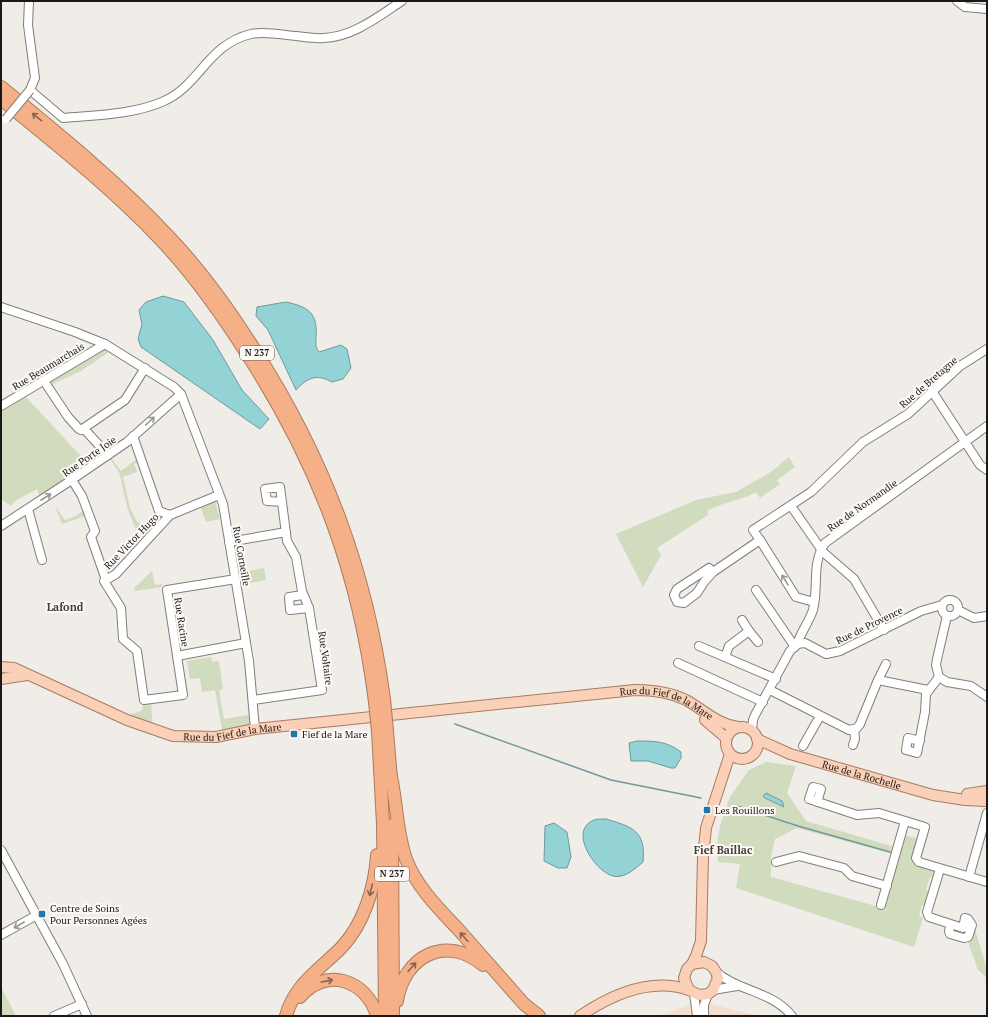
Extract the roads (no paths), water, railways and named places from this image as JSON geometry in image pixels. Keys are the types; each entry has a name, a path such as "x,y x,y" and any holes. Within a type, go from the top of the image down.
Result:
{"highway":[{"name":"N 237","path":"1,87 113,180 173,240 224,303 266,367 310,445 343,523 360,576 372,627 379,700 390,772 394,1016"},
{"name":"N 237","path":"1,99 107,186 162,241 215,306 261,375 298,441 330,513 360,611 379,700"},
{"name":"N 237","path":"383,731 385,1016"},
{"path":"390,772 396,795 402,848 415,878 430,898 514,992 539,1016"},
{"path":"286,1016 289,1007 300,987 343,947 368,904 376,865 378,840 383,824"},
{"path":"394,1016 399,991 408,971 424,956 444,950 464,953 481,963 520,1005 527,1016"},
{"path":"292,1016 298,999 304,992 323,981 333,980 346,981 358,986 369,997 377,1016"}],"main road":[{"name":"Rue du Fief de la Mare","path":"1,667 14,668 127,720 173,736 216,737 255,729 635,690 659,691 685,700 720,722 748,729"},
{"path":"1,679 27,675"},
{"name":"Rue du Fief de la Mare","path":"591,695 645,695 670,699 694,711 726,738"},
{"path":"748,729 754,753 747,758 734,756 726,746 726,738 729,733 748,729"},
{"name":"Rue de la Rochelle","path":"748,729 790,754"},
{"name":"Rue de la Rochelle","path":"754,753 764,751 790,754 933,795 965,800 987,797"},
{"path":"661,985 686,972 692,964 701,941 704,844 706,828 721,785 734,756"},
{"path":"580,1016 623,993 661,985 678,986 692,992 710,992 717,984 716,972 709,964 701,941"},
{"path":"692,964 698,962 709,964"},
{"path":"686,972 686,984 692,992"}],"street":[{"path":"3,120 30,90 35,78 28,25 29,1"},
{"path":"30,90 63,118 120,114 164,101 185,87 221,47 233,40 252,33 324,38 345,34 375,19 402,1"},
{"path":"958,1 965,7 987,9"},
{"path":"1,307 75,332 105,344 174,387 181,394"},
{"name":"Rue Beaumarchais","path":"1,406 105,344"},
{"name":"Rue de Bretagne","path":"760,540 753,530 811,492 863,442 908,414 960,366 987,348"},
{"path":"82,430 125,400 145,368"},
{"path":"44,380 62,410 78,429 86,431 108,455"},
{"path":"932,391 980,465 987,470"},
{"name":"Rue Porte Joie","path":"1,526 108,455 133,436 181,394"},
{"name":"Rue Corneille","path":"181,394 219,495 236,579 246,643 255,729"},
{"name":"Rue de Normandie","path":"821,550 825,544 966,443 987,426"},
{"path":"133,436 163,522"},
{"path":"72,480 82,496 95,531 91,538 106,580"},
{"path":"159,511 170,515 219,495"},
{"name":"Rue Voltaire","path":"253,700 322,690 309,608 303,595 296,557 287,541 282,502"},
{"path":"791,506 821,550 854,579 884,630"},
{"path":"28,509 42,560"},
{"name":"Rue Victor Hugo","path":"106,580 116,574 170,515"},
{"path":"229,542 286,532"},
{"path":"713,572 709,568 677,589 674,595 677,602 684,603 697,593 713,572 760,540 796,597 814,602"},
{"path":"748,729 790,651 799,645 802,633 811,616 814,602 817,563 821,550"},
{"name":"Rue Racine","path":"106,580 104,581 121,608 123,639 137,651 148,700 183,695 166,590 236,579"},
{"path":"756,590 799,645"},
{"path":"303,595 289,597 290,610 309,608"},
{"path":"952,600 958,605 958,610 954,615 947,616 942,612 942,605 945,601 952,600"},
{"name":"Rue de Provence","path":"799,645 826,654 840,651 921,611 942,605"},
{"path":"958,610 974,618 987,616"},
{"path":"947,616 936,664 939,677 947,682 971,686 987,697"},
{"path":"742,620 758,642"},
{"path":"725,657 729,646 749,631"},
{"name":"Rue Racine","path":"177,656 246,643"},
{"path":"699,646 776,679"},
{"path":"678,663 763,702"},
{"path":"770,690 849,730 854,729 860,724 886,664"},
{"path":"920,741 926,712 925,698 928,690 939,677"},
{"path":"878,680 928,690"},
{"path":"803,746 820,716"},
{"path":"853,745 855,739 854,729"},
{"path":"817,802 857,815 879,813 925,827 916,860 940,869 987,882"},
{"path":"969,877 987,813"},
{"path":"881,905 905,821"},
{"path":"1,850 63,964 87,1016"},
{"path":"776,862 799,856 844,868 852,876 886,886"},
{"path":"940,869 927,912 930,918 951,924"},
{"path":"1,935 37,915"},
{"path":"716,972 737,986 774,999 792,1016"},
{"path":"704,1016 704,1004 710,992 737,986"},
{"path":"692,992 697,1016"},
{"path":"54,1016 82,1004"}],"water":[{"path":"163,296 184,302 213,340 242,390 269,419 260,429 141,347 138,339 142,324 139,310 146,302"},
{"path":"286,302 300,306 310,312 315,322 316,345 319,352 341,345 347,349 351,368 343,379 332,382 322,378 313,378 305,382 296,390 268,330 256,316 257,307"},
{"path":"637,741 655,742 671,746 681,752 681,758 675,768 648,761 631,761 629,743"},
{"path":"766,793 782,801 784,807 765,798 763,796"},
{"path":"606,819 630,828 640,837 642,843 643,862 625,875 617,877 606,873 598,867 587,850 583,832 587,825 594,820"},
{"path":"554,823 567,832 571,857 567,868 558,868 544,861 545,826"}],"waterway":[{"path":"455,724 611,780 701,798"},
{"path":"737,806 798,826 890,852"}],"place":[{"name":"Fief de la Mare","path":"294,734"},
{"name":"Les Rouillons","path":"707,810"},
{"name":"Centre de Soins Pour Personnes Agées","path":"42,914"}],"district":[{"name":"Lafond","path":"65,607"},
{"name":"Fief Baillac","path":"723,850"}]}
